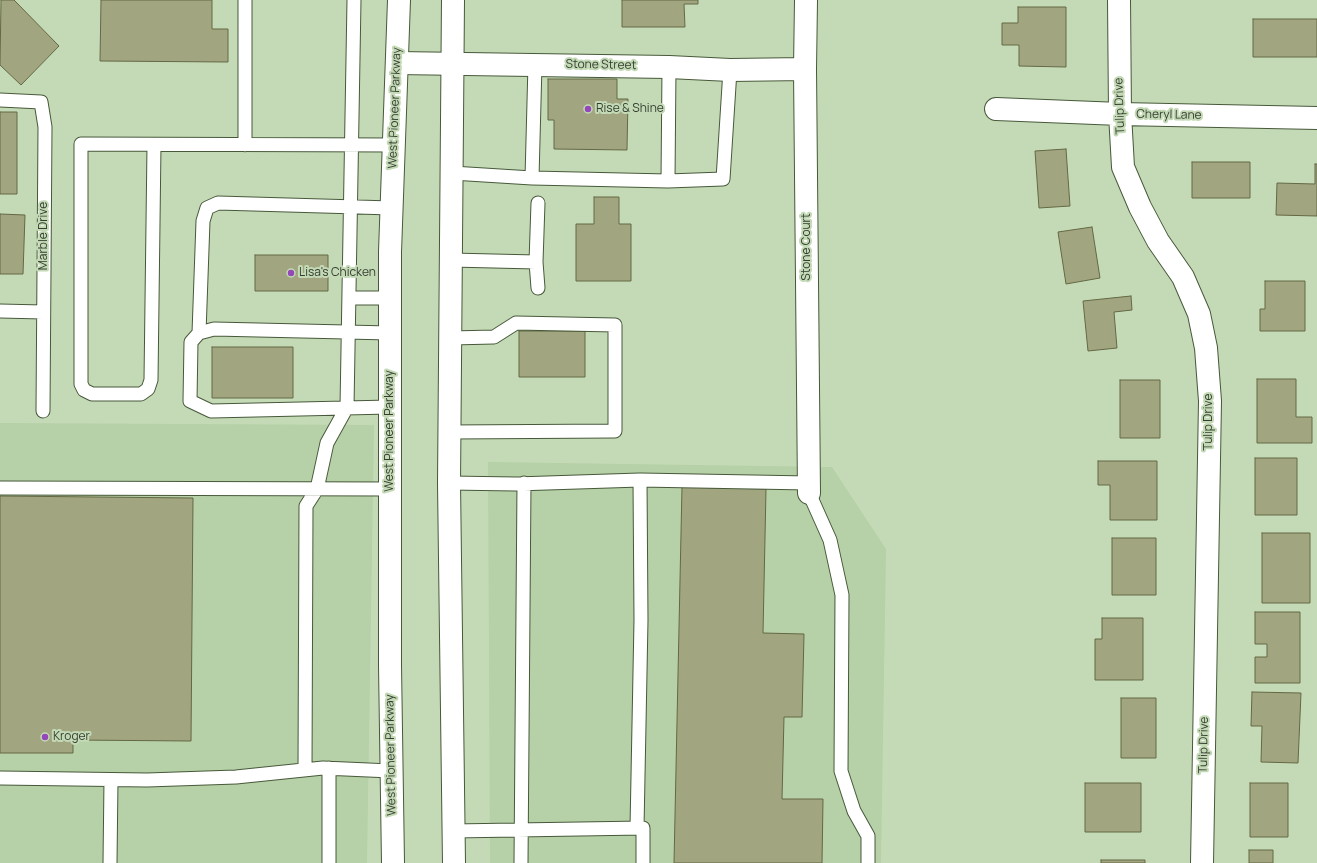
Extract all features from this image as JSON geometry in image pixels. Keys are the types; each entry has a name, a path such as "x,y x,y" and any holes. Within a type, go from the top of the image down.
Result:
{"street":[{"name":"West Pioneer Parkway","path":"393,863 390,298 399,0"},
{"path":"453,0 449,483 454,863"},
{"name":"Stone Court","path":"806,0 805,69 808,488"},
{"name":"Tulip Drive","path":"1119,0 1120,114 1123,167 1140,207 1158,241 1183,277 1199,314 1206,348 1210,401 1202,863"},
{"name":"Stone Street","path":"397,63 669,66 730,70 805,69"},
{"name":"Cheryl Lane","path":"996,110 1317,118"}],"lane":[{"path":"245,0 246,144"},
{"path":"305,770 306,506 317,489 327,443 348,407 354,0"},
{"path":"532,178 535,64"},
{"path":"668,180 669,66"},
{"path":"452,173 532,178 668,180 724,179 730,70"},
{"name":"Marble Drive","path":"0,100 41,102 45,127 43,411"},
{"path":"154,144 151,380 148,389 141,394 92,394 84,390 81,384 81,144 154,144 394,144"},
{"path":"199,333 203,221 207,208 218,203 392,208"},
{"path":"538,203 536,262 538,288"},
{"path":"451,260 536,262"},
{"path":"349,298 390,298"},
{"path":"0,311 43,312"},
{"path":"449,432 615,431 615,325 516,323 494,337 451,338"},
{"path":"390,333 214,329 199,333 191,342 190,401 210,411 390,407"},
{"path":"637,828 641,620 640,480"},
{"path":"449,483 640,480 808,488 830,540 842,595 841,771 854,811 868,836 868,863"},
{"path":"521,863 524,483"},
{"path":"0,488 390,489"},
{"path":"330,768 330,863"},
{"path":"0,778 147,780 236,777 330,768 392,771"},
{"path":"110,863 111,780"},
{"path":"454,831 643,828 643,863"}],"shaded area":[{"path":"0,423 374,425 367,863 0,863"},
{"path":"488,462 832,467 886,549 881,863 490,863"}],"building":[{"path":"1,0 14,0 59,46 21,85 0,65"},
{"path":"101,0 212,0 212,29 228,29 228,62 100,61"},
{"path":"622,0 698,0 698,4 684,4 685,27 622,27"},
{"path":"1018,7 1066,7 1066,67 1019,66 1019,45 1002,45 1002,23 1018,23"},
{"path":"1253,19 1317,19 1317,57 1253,57"},
{"name":"Rise & Shine","path":"548,79 617,79 617,99 628,99 627,150 554,149 554,120 548,120"},
{"path":"0,112 17,112 17,194 0,194"},
{"path":"1066,149 1070,206 1039,208 1035,151"},
{"path":"1192,162 1250,162 1250,198 1192,198"},
{"path":"1315,164 1317,164 1317,216 1276,215 1277,183 1315,184"},
{"path":"594,197 619,197 619,224 631,224 631,281 576,281 576,224 594,224"},
{"path":"0,214 25,215 23,274 0,274"},
{"path":"1092,227 1100,278 1066,284 1058,232"},
{"name":"Lisa's Chicken","path":"255,255 328,255 328,291 255,291"},
{"path":"1265,281 1305,281 1305,331 1260,331 1260,309 1265,309"},
{"path":"1131,296 1132,310 1114,312 1117,348 1088,351 1083,301"},
{"path":"519,331 585,331 585,377 519,377"},
{"path":"212,347 293,347 293,398 212,398"},
{"path":"1257,379 1296,379 1296,417 1312,417 1312,443 1257,443"},
{"path":"1120,380 1160,380 1160,438 1120,438"},
{"path":"1255,458 1297,458 1297,515 1255,515"},
{"path":"1098,461 1157,461 1157,520 1110,520 1110,485 1098,485"},
{"path":"682,487 766,489 763,633 804,634 802,717 784,717 782,799 823,799 822,863 674,863"},
{"path":"0,496 193,498 191,741 73,740 73,753 0,753"},
{"path":"1262,533 1310,533 1310,603 1262,603"},
{"path":"1112,538 1156,538 1156,595 1112,595"},
{"path":"1255,612 1300,612 1300,683 1255,683 1255,657 1267,657 1267,644 1255,644"},
{"path":"1102,618 1143,618 1143,680 1095,680 1095,639 1102,639"},
{"path":"1252,692 1301,693 1298,763 1261,762 1262,726 1251,726"},
{"path":"1121,698 1156,698 1156,758 1121,758"},
{"path":"1085,783 1141,783 1141,832 1085,832"},
{"path":"1250,783 1288,783 1288,837 1250,837"},
{"path":"1249,850 1273,850 1273,863 1249,863"},
{"path":"1101,860 1145,860 1145,863 1101,863"}],"place":[{"name":"Rise & Shine","path":"588,109"},
{"name":"Lisa's Chicken","path":"291,273"},
{"name":"Kroger","path":"45,737"}]}
